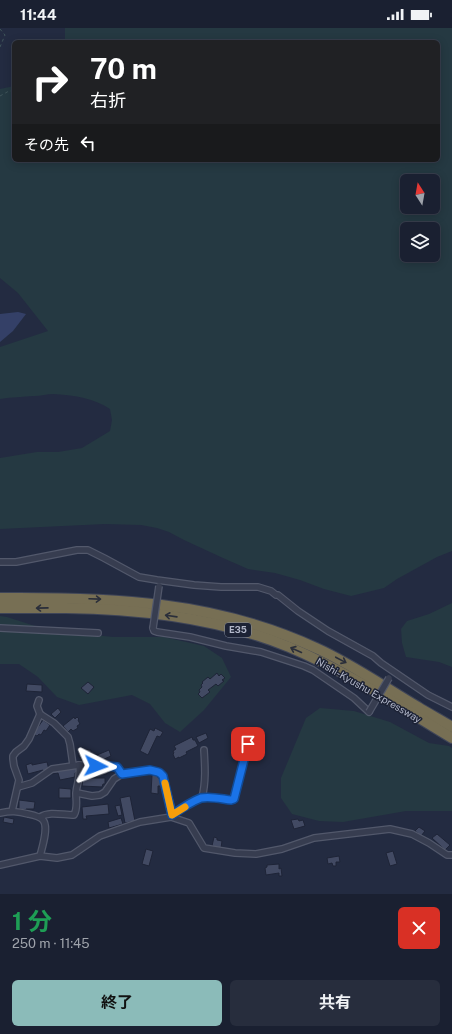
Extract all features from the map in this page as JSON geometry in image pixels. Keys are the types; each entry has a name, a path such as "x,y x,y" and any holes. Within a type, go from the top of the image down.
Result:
{"highway":[{"name":"Nishi-Kyushu Expressway","path":"0,597 109,599 146,602 186,608 259,625 298,639 346,662 452,727"},
{"name":"Nishi-Kyushu Expressway","path":"0,610 23,608 67,608 145,612 220,625 287,646 313,658 341,672 452,738"}],"street":[{"path":"0,562 16,562 77,550 88,550 139,577 159,583 222,587 258,587 271,591 328,631 372,656 428,695 452,707"},
{"path":"159,583 153,628 154,631 261,652 304,666 313,670 354,698 369,712 393,671"},
{"path":"0,628 98,633"},
{"path":"39,700 37,706 40,714 54,723 68,737 80,777 76,793 76,810 74,815 48,814 40,817"},
{"path":"12,811 19,780 14,766 13,756 29,739 40,714"},
{"path":"0,864 40,856 57,858 72,855 100,836 140,822 171,816 202,798 234,799 251,735"},
{"path":"202,798 206,770 204,750"},
{"path":"18,787 32,783 52,769 76,765 114,767 119,769 122,774"},
{"path":"76,793 92,796 100,795 105,792 114,779 122,774 150,770 158,772 163,776 171,816"},
{"path":"0,813 12,811 22,812 42,818 44,822 45,836 40,856"},
{"path":"171,816 189,823 204,848 235,853 256,854 282,849 314,838 390,829 412,834 447,855 452,855"}],"path":[{"path":"0,29 5,35 0,47"},
{"path":"0,96 12,91"}],"shaded area":[{"path":"65,28 452,28 452,551 437,557 397,579 384,588 351,596 275,573 248,569 169,532 157,528 141,525 105,524 0,529 0,458 37,452 58,452 82,448 110,431 112,420 110,409 104,405 76,396 53,394 0,399 0,347 48,331 18,293 0,278 0,89 12,86 12,162 440,162 440,40 65,40"},
{"path":"452,603 452,667 439,662 406,657 402,643 401,629 407,621 429,614"},
{"path":"0,616 35,626 66,632 113,637 164,637 204,646 222,658 231,677 204,710 180,732 165,723 150,704 132,695 79,705 57,697 38,677 19,664 0,664"},
{"path":"320,708 354,711 390,722 429,743 449,746 452,748 452,811 406,811 343,822 319,821 292,814 281,798 281,778 306,718"}],"water":[{"path":"18,312 26,314 13,331 0,342 0,314"}],"building":[{"path":"217,673 219,676 221,674 225,678 222,680 224,681 218,686 216,684 208,690 210,692 202,698 198,694 202,687 202,682 208,677 210,679"},
{"path":"88,682 94,687 88,694 81,688"},
{"path":"27,684 42,685 42,692 26,691"},
{"path":"58,708 61,712 55,718 51,714"},
{"path":"74,717 75,719 77,717 79,719 80,724 77,726 78,728 73,731 71,729 68,732 63,726"},
{"path":"43,720 50,725 46,731 44,730 41,735 39,734 37,736 33,734"},
{"path":"155,728 163,732 160,737 157,736 148,755 140,751 150,729 154,731"},
{"path":"206,733 208,738 199,743 196,737"},
{"path":"192,737 198,746 186,752 187,754 175,759 173,751 176,749 174,746"},
{"path":"80,749 91,750 90,759 93,759 92,764 88,764 89,760 79,757"},
{"path":"109,750 111,756 100,761 97,755"},
{"path":"47,762 49,770 28,774 26,765"},
{"path":"76,767 77,772 75,773 75,777 60,780 58,773 52,774 52,771"},
{"path":"107,768 107,774 96,774 95,769"},
{"path":"152,775 158,775 158,778 160,778 163,789 161,790 161,786 158,786 158,794 151,793"},
{"path":"83,778 105,778 105,784 103,784 102,787 82,786"},
{"path":"59,788 71,789 71,798 59,798"},
{"path":"130,796 135,821 125,823 120,798"},
{"path":"19,800 35,802 34,809 19,809"},
{"path":"108,804 109,814 86,816 87,819 83,819 82,807"},
{"path":"120,805 122,815 118,816 115,806"},
{"path":"4,817 14,819 13,824 3,822"},
{"path":"121,818 123,824 109,828 108,822"},
{"path":"298,819 299,821 303,820 305,826 294,829 291,820"},
{"path":"419,827 425,831 421,836 415,831"},
{"path":"437,834 450,845 445,850 432,838"},
{"path":"214,837 217,838 217,840 222,841 221,848 212,846"},
{"path":"146,849 153,851 149,866 142,864"},
{"path":"393,851 397,864 390,866 386,853"},
{"path":"339,856 340,862 336,862 336,866 333,866 332,863 328,864 327,858"},
{"path":"279,864 279,869 281,868 282,876 279,876 279,873 266,875 265,868 267,865"}],"slow traffic":[{"path":"165,783 172,815 185,807"}],"route":[{"path":"96,766 117,767 122,774 150,770 160,773 163,776 172,815 202,798 234,799 248,744"}]}
